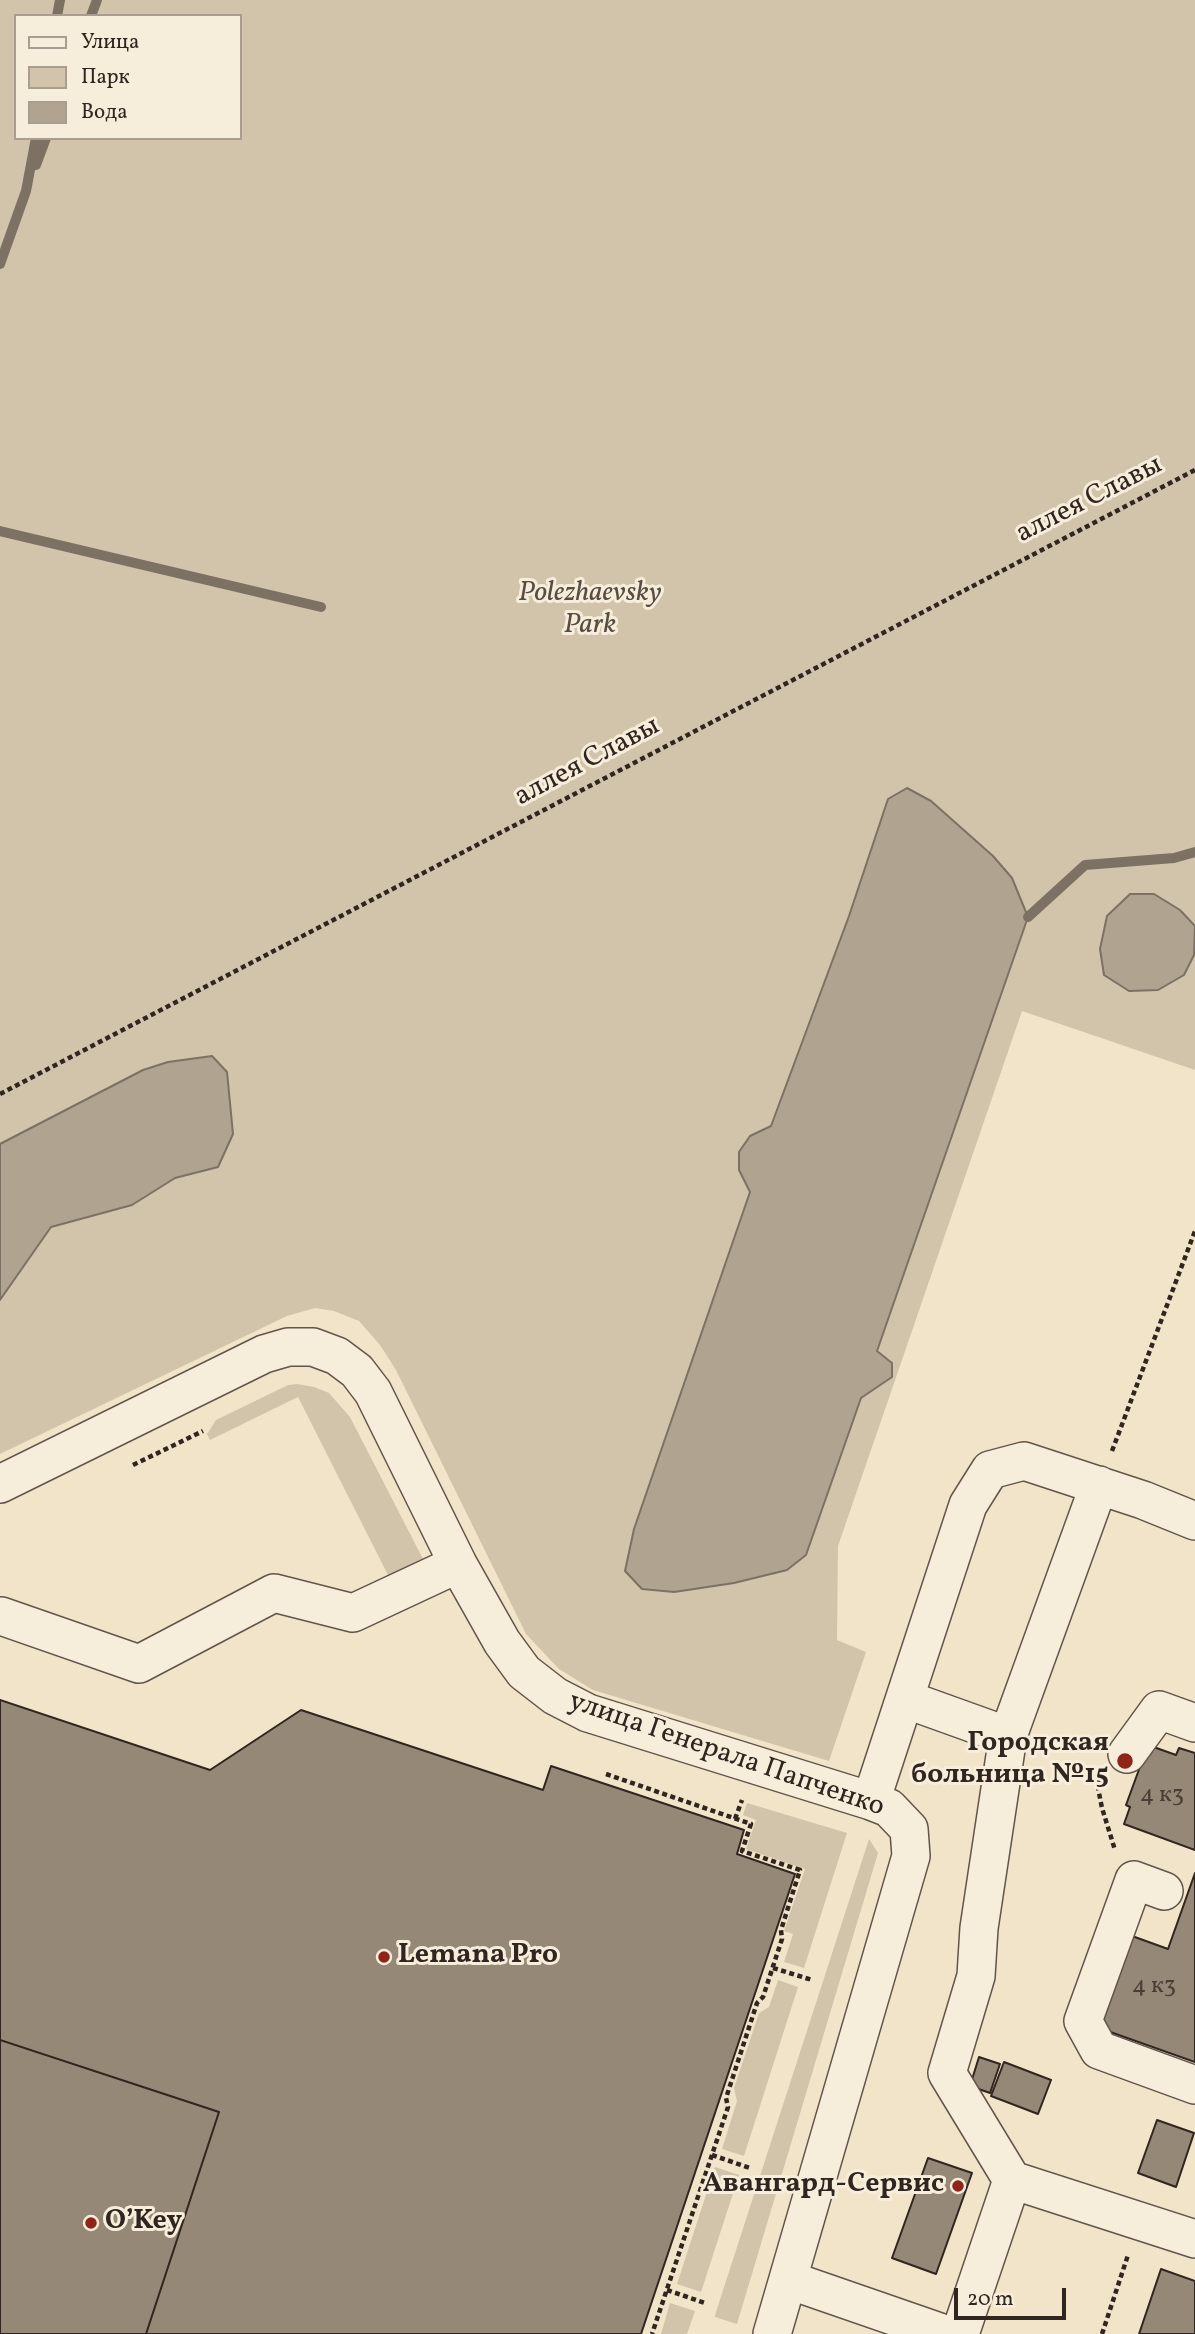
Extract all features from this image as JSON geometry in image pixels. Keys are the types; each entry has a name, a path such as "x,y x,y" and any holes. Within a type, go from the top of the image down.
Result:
{"street":[{"name":"улица Генерала Папченко","path":"0,1484 264,1354 288,1347 313,1347 337,1356 357,1371 373,1392 458,1564 502,1642 524,1672 555,1696 588,1713 871,1801 889,1808 909,1829 911,1856 772,2334"},
{"path":"871,1801 968,1505 990,1470 1024,1461 1099,1485 1195,1521"},
{"path":"1099,1485 1008,1736 979,1928 976,1976 947,2073 1012,2180 1195,2239"},
{"path":"1,1616 139,1664 274,1593 353,1613 458,1564"},
{"path":"905,1699 1008,1736"},
{"path":"1114,1760 1158,1710 1195,1723"},
{"path":"1149,1886 1083,2021 1099,2050 1195,2085"},
{"path":"960,2334 1012,2180"},
{"path":"789,2280 945,2334"}],"path":[{"name":"аллея Славы","path":"0,1094 1195,470"},
{"path":"1099,1485 1195,1231"},
{"path":"133,1465 202,1432"},
{"path":"1114,1760 1098,1788 1109,1835 1116,1855 1149,1886"},
{"path":"606,1774 751,1824 742,1851 800,1870 781,1930 782,1938 773,1967 763,1997 757,2003 726,2098 728,2107 652,2334"},
{"path":"736,1819 742,1801"},
{"path":"773,1967 812,1980"},
{"path":"712,2155 750,2168"},
{"path":"1102,2334 1139,2221"},
{"path":"667,2290 705,2303"}],"green space":[{"name":"Polezhaevsky Park","path":"0,0 1195,0 1195,1070 1022,1011 838,1546 837,1640 866,1652 829,1761 593,1690 559,1669 526,1634 396,1370 380,1345 359,1321 334,1311 315,1308 287,1316 0,1454"},
{"path":"297,1384 329,1393 350,1417 424,1561 392,1583 298,1397 210,1440 207,1434 216,1420 288,1385"},
{"path":"747,1803 847,1833 804,1968 784,1962 793,1934 784,1931 805,1869 746,1849 756,1820 743,1815"},
{"path":"869,1839 878,1853 737,2324 715,2315"},
{"path":"778,1980 798,1987 744,2156 722,2149 737,2101 734,2088 759,2013 769,2007"},
{"path":"715,2167 739,2175 701,2292 677,2284"},
{"path":"670,2303 695,2311 687,2334 661,2334"}],"water":[{"path":"907,788 931,801 993,856 1012,878 1028,917 877,1351 892,1363 892,1377 861,1398 806,1555 787,1570 734,1583 674,1592 642,1589 625,1571 634,1529 750,1192 739,1170 739,1152 750,1136 771,1126 849,916 888,799"},
{"path":"1130,894 1154,894 1180,910 1195,926 1194,955 1184,975 1158,990 1129,991 1104,975 1100,949 1107,916"},
{"path":"212,1056 227,1072 233,1134 218,1167 175,1178 132,1205 51,1227 0,1300 0,1144 143,1070 168,1062"}],"building":[{"name":"Lemana Pro","path":"0,1700 210,1770 301,1710 543,1790 551,1766 744,1830 737,1854 795,1874 641,2334 146,2334 219,2112 0,2040"},
{"path":"1148,1745 1176,1755 1179,1748 1195,1753 1195,1850 1124,1824 1130,1807 1126,1805"},
{"path":"1195,1873 1195,2062 1099,2028 1132,1936 1168,1949"},
{"name":"O’Key","path":"0,2040 219,2112 146,2334 0,2334"},
{"path":"979,2057 1000,2064 990,2093 970,2086"},
{"path":"1004,2062 1051,2080 1038,2114 991,2096"},
{"path":"1157,2120 1194,2133 1176,2187 1138,2173"},
{"path":"928,2158 972,2173 936,2274 892,2258"},
{"path":"1161,2269 1195,2281 1195,2334 1139,2334"}],"waterway":[{"path":"57,14 60,0"},
{"path":"92,14 97,0"},
{"path":"0,264 26,191 36,140"},
{"path":"36,165 45,140"},
{"path":"0,531 321,607"},
{"path":"1028,917 1085,865 1174,858 1195,852"}],"place":[{"name":"Городская больница №15","path":"1125,1761"},
{"name":"Lemana Pro","path":"384,1957"},
{"name":"Авангард-Сервис","path":"958,2186"},
{"name":"O’Key","path":"91,2223"}]}
